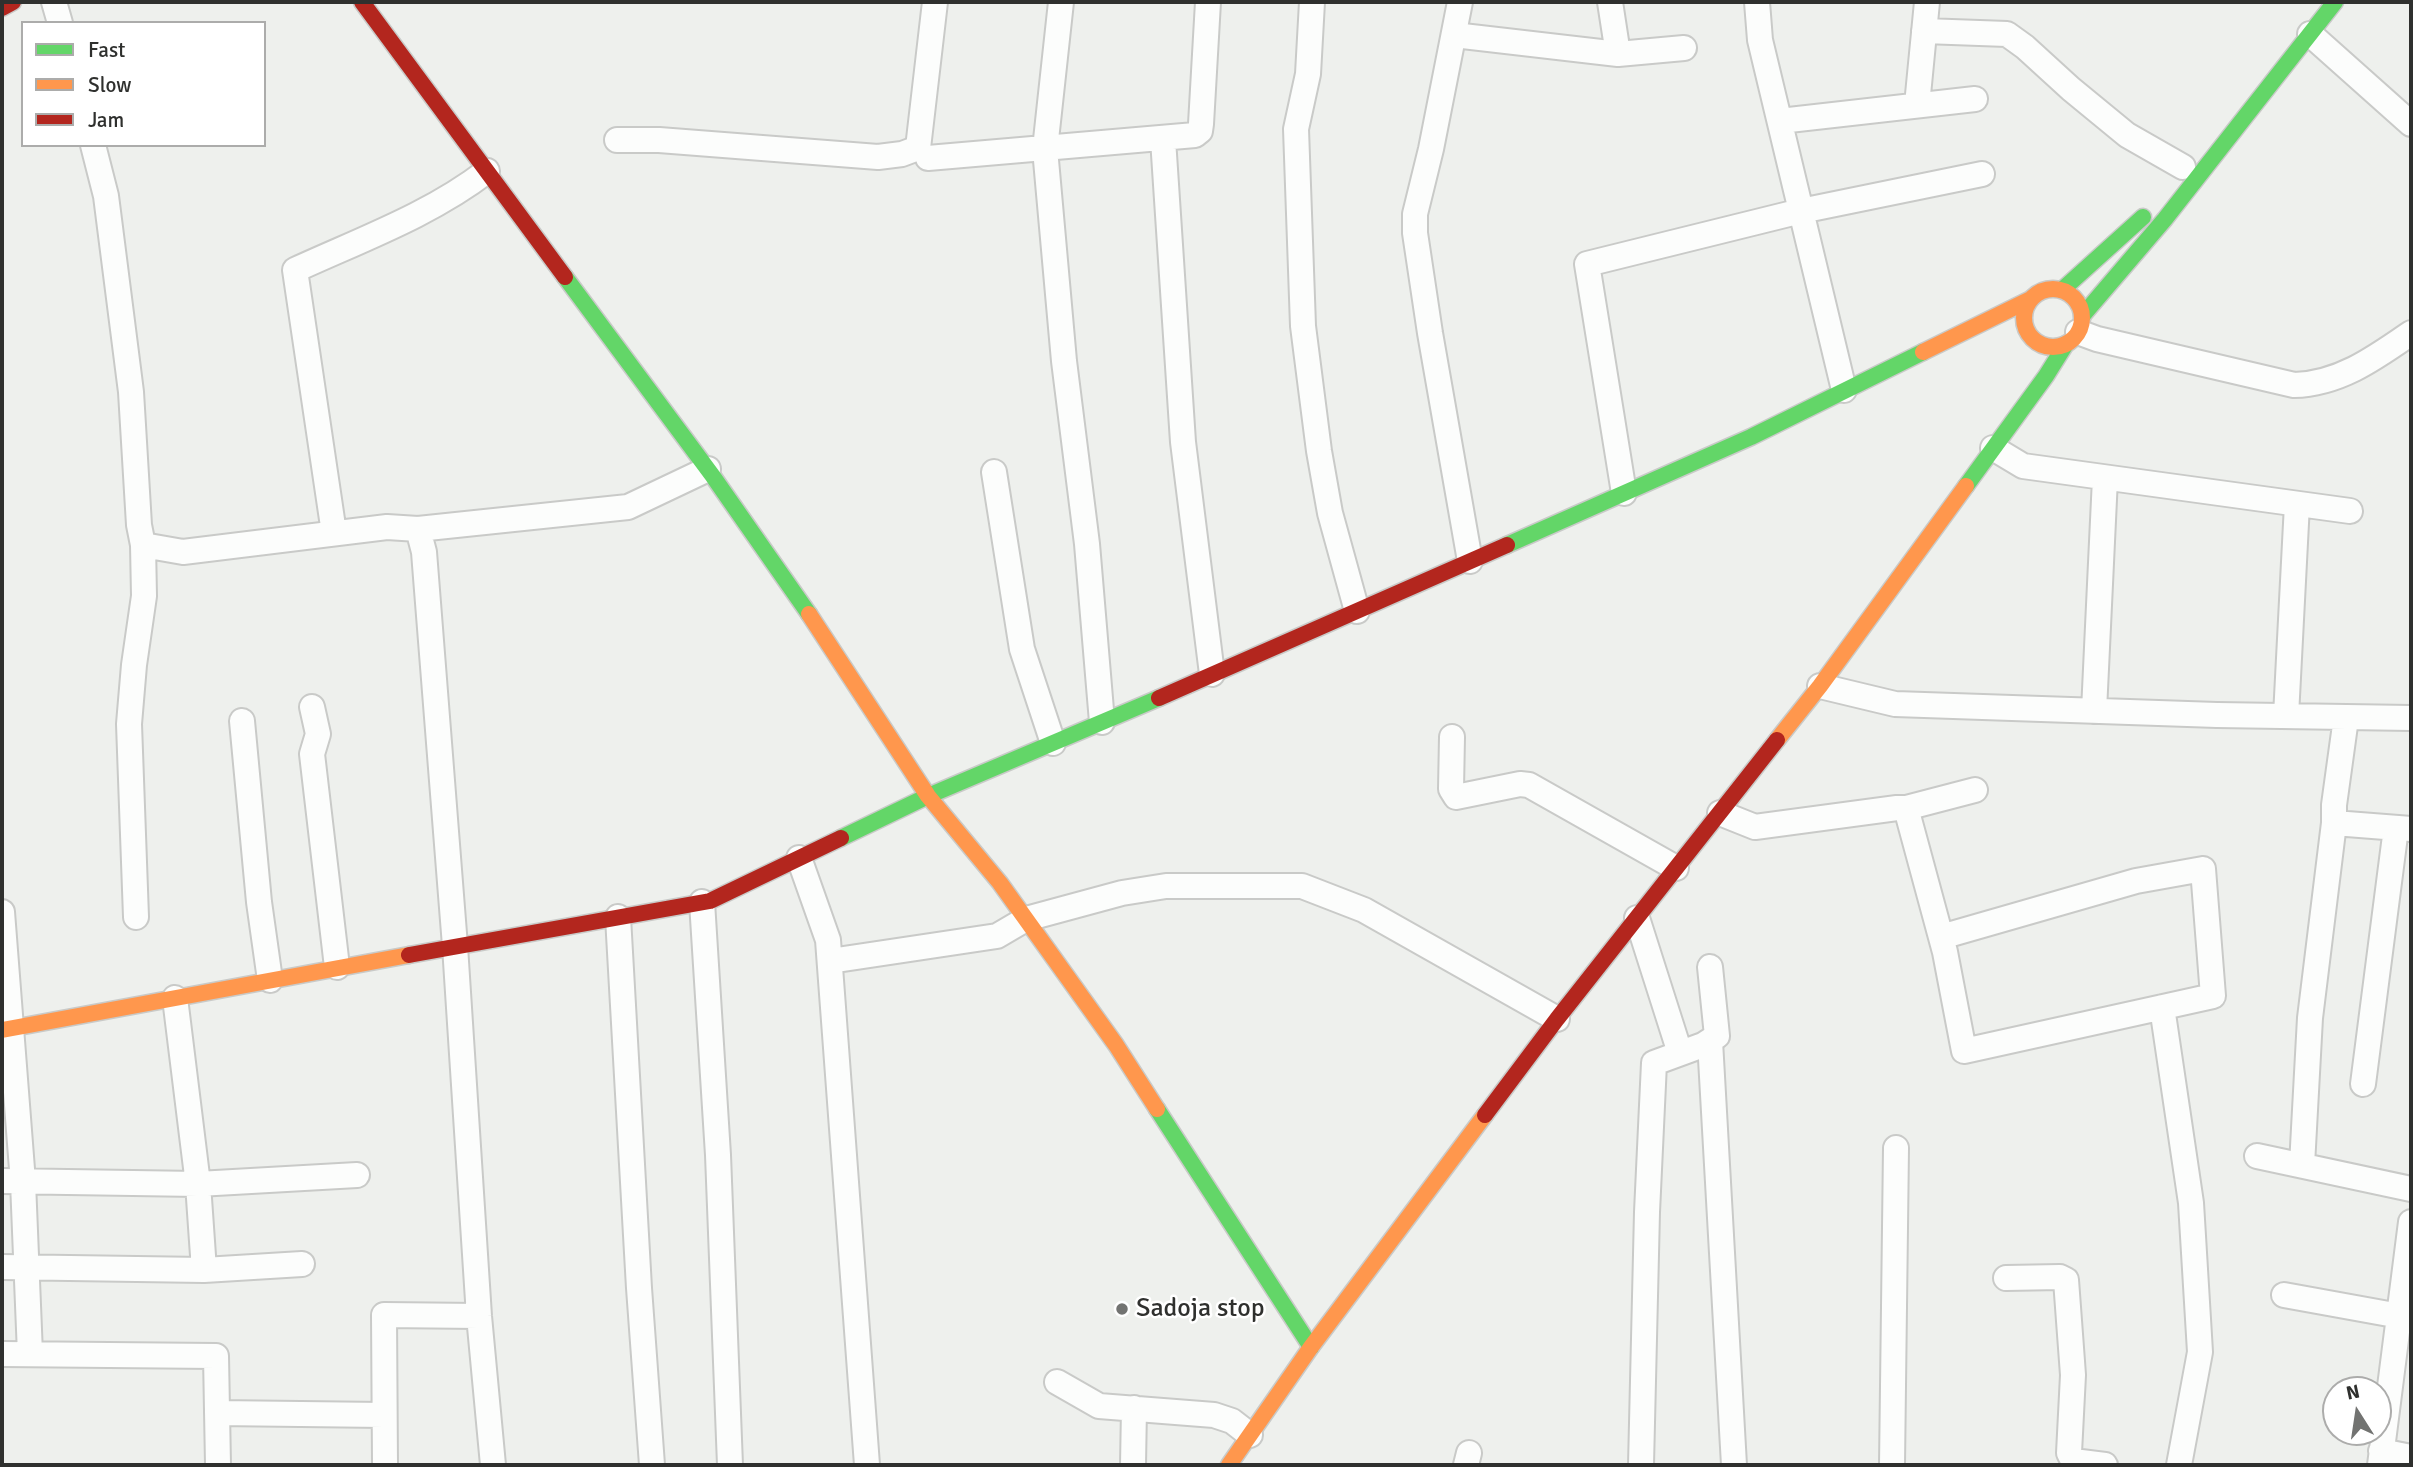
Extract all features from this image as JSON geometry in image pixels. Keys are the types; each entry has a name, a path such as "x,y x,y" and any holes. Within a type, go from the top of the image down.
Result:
{"main road":[{"path":"2,8 13,2"},
{"path":"362,2 708,469 837,654 928,796 1000,883 1116,1045 1311,1348"},
{"path":"1229,1465 1311,1348 1557,1019 1820,686 2076,330 2335,2"},
{"path":"2062,290 2153,208 2165,219"},
{"path":"7,1029 710,901 928,796 1751,437 2045,290 2062,290 2076,299 2076,330"},
{"path":"2031,299 2025,315 2025,324 2033,339 2049,346 2076,330"}],"street":[{"path":"54,2 59,21"},
{"path":"617,139 878,157 902,154 918,148 935,2"},
{"path":"1061,2 1045,149 1064,361 1087,544 1102,722"},
{"path":"928,158 1163,139 1190,136 1200,131 1208,2"},
{"path":"1312,2 1308,74 1296,129 1303,326 1319,451 1329,503 1357,611"},
{"path":"1461,2 1432,149 1419,191 1415,223 1430,333 1470,561"},
{"path":"1611,2 1618,54"},
{"path":"1757,2 1760,40 1844,390"},
{"path":"1917,105 1927,2"},
{"path":"1924,31 2007,34 2127,135 2184,167"},
{"path":"2310,34 2411,124"},
{"path":"1454,35 1618,54 1684,48"},
{"path":"1780,121 1975,99"},
{"path":"1163,139 1183,442 1212,674"},
{"path":"94,147 106,196 131,392 139,525 143,545 144,596 129,724 136,917"},
{"path":"334,533 295,270 425,211 487,172"},
{"path":"1624,493 1587,264 1801,211 1982,174"},
{"path":"2076,330 2097,339 2294,385 2313,384 2365,365 2411,333"},
{"path":"1993,448 2023,466 2350,511"},
{"path":"143,545 183,552 387,527 418,529 628,507 708,469"},
{"path":"994,472 1022,649 1053,743"},
{"path":"2094,711 2105,478"},
{"path":"2286,716 2297,504"},
{"path":"418,529 424,552 455,946 479,1316 493,1465"},
{"path":"1820,686 1895,704 2411,718"},
{"path":"312,707 318,734 312,754 337,967"},
{"path":"2302,1165 2310,1018 2346,718"},
{"path":"242,721 259,902 270,980"},
{"path":"1452,737 1451,789 1455,797 1520,784 1529,785 1676,868"},
{"path":"1720,813 1755,827 1896,807 1906,808 1975,790"},
{"path":"1906,808 1941,937 1964,1051 2213,996 2203,869 2136,881 1941,937"},
{"path":"2334,823 2404,828 2363,1084"},
{"path":"799,858 828,940 867,1465"},
{"path":"830,961 996,936 1026,919 1122,893 1166,886 1301,886 1364,910 1557,1019"},
{"path":"702,902 718,1155 730,1465"},
{"path":"2,912 12,1182 27,1268 30,1354"},
{"path":"618,917 638,1274 652,1465"},
{"path":"1637,918 1680,1053"},
{"path":"1641,1465 1647,1212 1654,1063 1717,1036 1710,967"},
{"path":"175,998 198,1184 204,1270"},
{"path":"2162,1007 2191,1203 2200,1352 2179,1465"},
{"path":"1710,1041 1734,1465"},
{"path":"1892,1465 1896,1148"},
{"path":"2257,1156 2411,1189"},
{"path":"12,1182 198,1184 357,1175"},
{"path":"2411,1222 2405,1317 2380,1458 2411,1457"},
{"path":"2,1267 204,1270 302,1264"},
{"path":"2006,1278 2060,1277 2066,1280 2073,1375 2069,1453 2073,1461 2105,1465"},
{"path":"2284,1295 2405,1317"},
{"path":"385,1464 384,1315 479,1316"},
{"path":"2,1354 216,1356 218,1465"},
{"path":"1057,1382 1099,1406 1214,1415 1232,1421 1250,1435"},
{"path":"1133,1465 1134,1408"},
{"path":"217,1413 384,1415"}],"traffic: fast":[{"path":"2083,315 2165,219 2335,2"},
{"path":"2062,290 2143,217"},
{"path":"565,277 712,475 809,614"},
{"path":"1966,486 2066,344"},
{"path":"1507,545 1751,437 1923,352"},
{"path":"841,838 928,796 1159,698"},
{"path":"1157,1109 1311,1347"}],"traffic: slow":[{"path":"2053,289 2064,291 2077,302 2082,318 2080,329 2069,342 2053,347 2042,345 2029,334 2024,318 2026,307 2037,294 2053,289"},
{"path":"1923,352 2031,299"},
{"path":"1777,740 1820,686 1966,486"},
{"path":"809,614 928,796 1000,883 1116,1045 1157,1109"},
{"path":"2,1030 409,955"},
{"path":"1229,1465 1311,1347 1485,1115"}],"traffic: jam":[{"path":"2,8 13,2"},
{"path":"362,2 565,277"},
{"path":"1159,698 1507,545"},
{"path":"1485,1115 1557,1019 1777,740"},
{"path":"409,955 710,901 841,838"}],"place":[{"name":"Sadoja stop","path":"1122,1309"}]}
